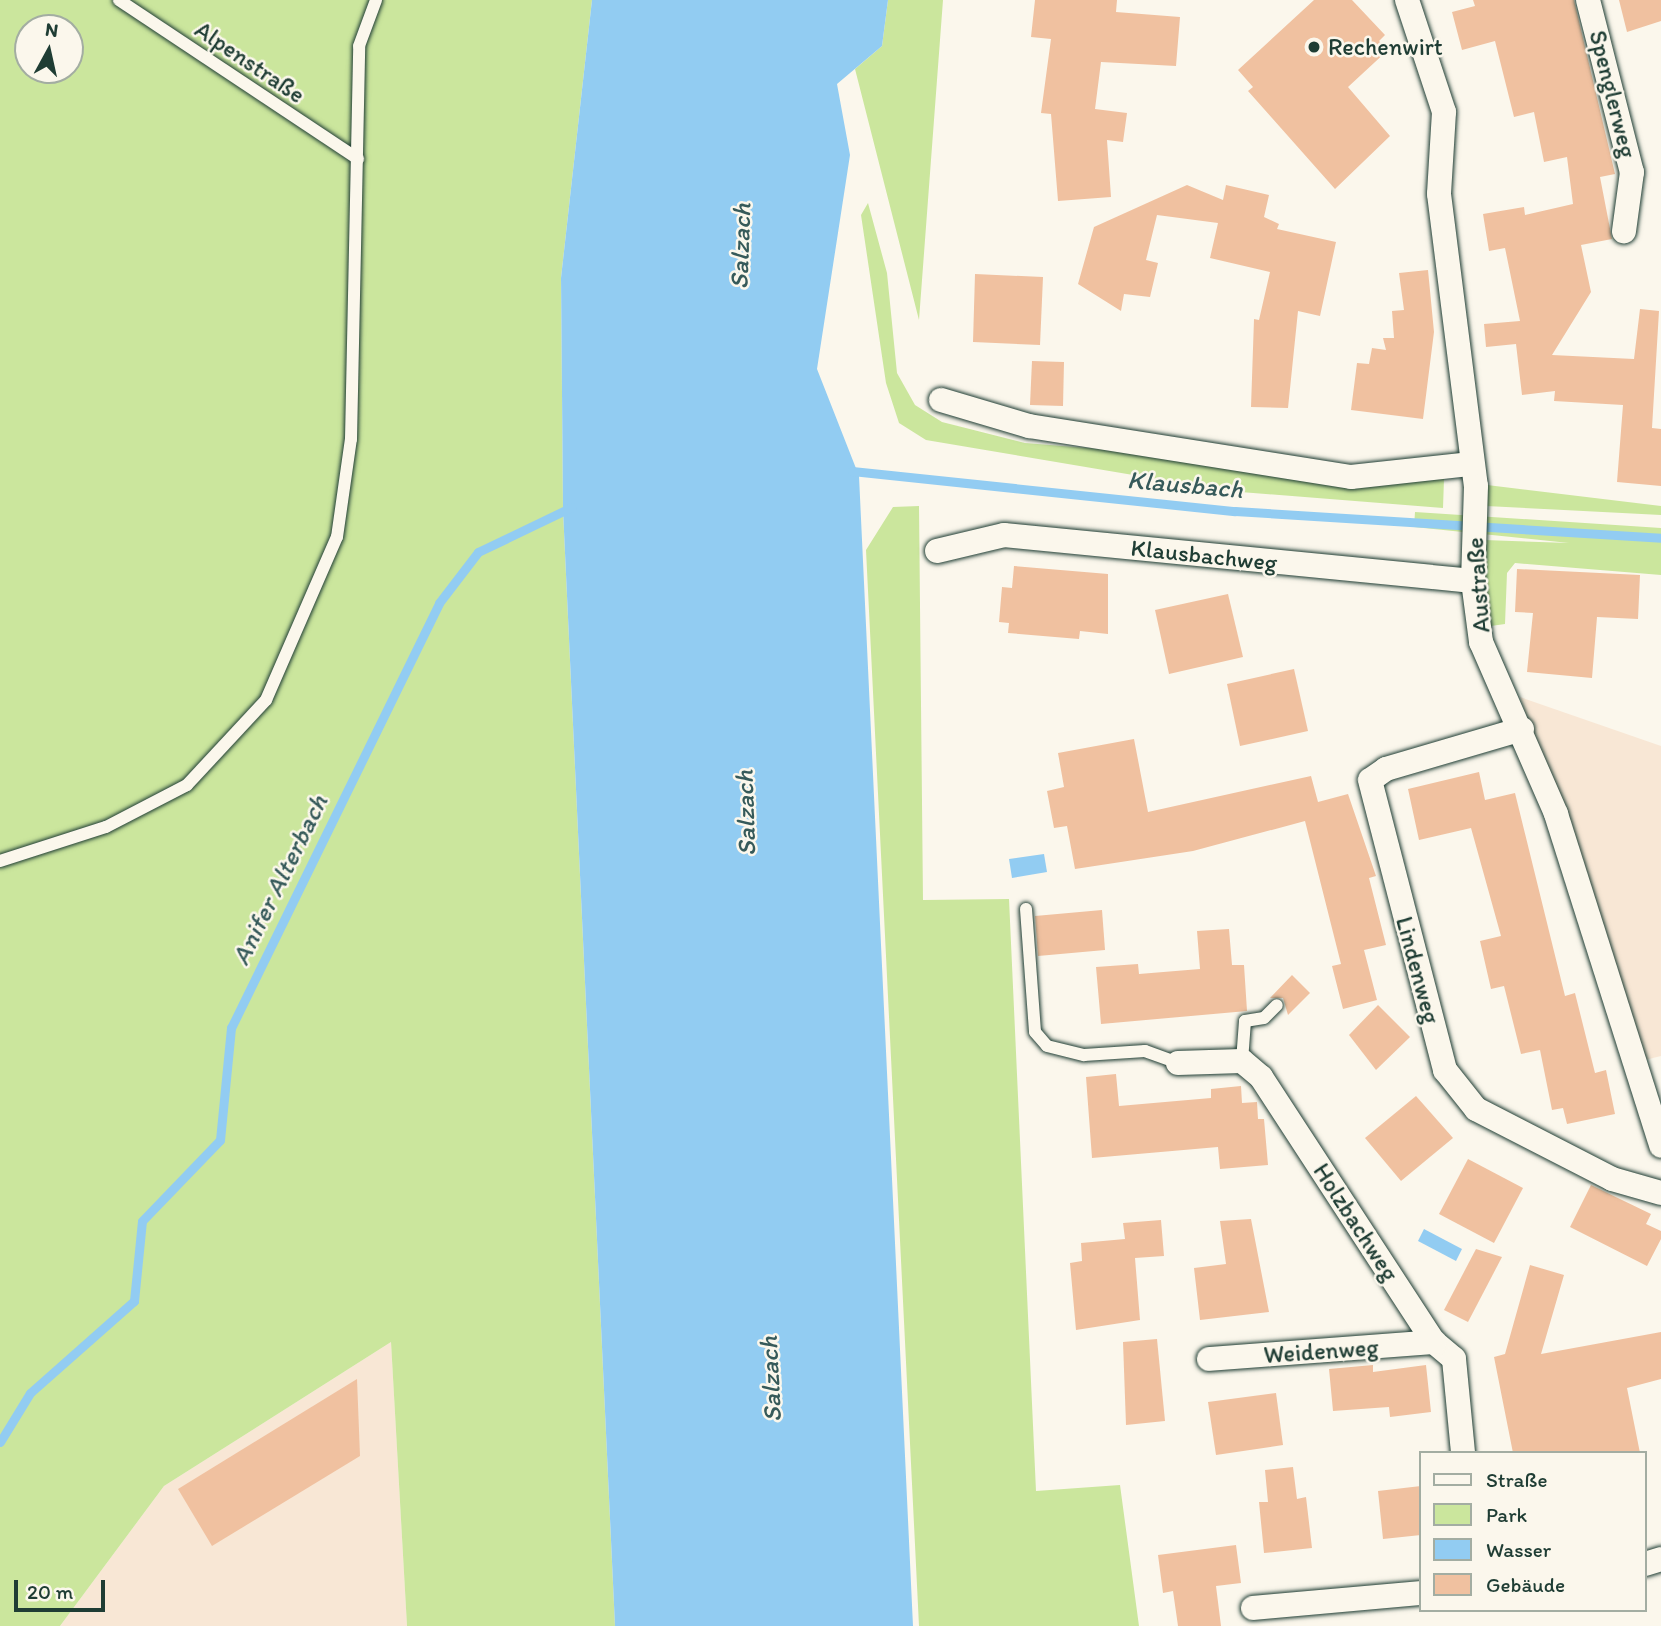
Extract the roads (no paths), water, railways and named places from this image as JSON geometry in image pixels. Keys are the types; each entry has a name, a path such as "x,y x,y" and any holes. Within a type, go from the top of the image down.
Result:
{"street":[{"name":"Austraße","path":"1407,0 1444,112 1439,194 1473,475 1472,575 1481,642 1522,729 1556,814 1661,1146"},
{"name":"Spenglerweg","path":"1588,0 1632,172 1624,231"},
{"path":"941,400 1029,426 1351,477 1473,475"},
{"name":"Klausbachweg","path":"937,551 1004,535 1472,575"},
{"name":"Lindenweg","path":"1522,729 1387,769 1370,780 1445,1070 1476,1109 1612,1179 1661,1193"},
{"path":"1178,1063 1242,1061"},
{"name":"Holzbachweg","path":"1242,1061 1261,1076 1434,1342 1454,1359 1463,1451"},
{"name":"Weidenweg","path":"1209,1359 1434,1342"},
{"path":"1253,1608 1420,1593"}],"lane":[{"name":"Alpenstraße","path":"119,0 358,159"},
{"path":"0,861 106,827 187,786 266,700 337,537 351,439 359,46 376,0"},
{"path":"1026,909 1035,1032 1047,1046 1084,1055 1145,1051 1178,1063"},
{"path":"1242,1061 1245,1021 1264,1018 1277,1005"}],"water":[{"name":"Salzach","path":"592,0 888,0 882,46 837,84 850,155 817,369 859,476 913,1626 615,1626 563,510 561,278"},
{"path":"1044,854 1047,872 1012,878 1009,859"},
{"path":"1424,1229 1462,1249 1456,1261 1418,1241"}],"waterway":[{"name":"Klausbach","path":"852,471 1235,511 1661,538"},
{"name":"Anifer Alterbach","path":"0,1442 30,1393 134,1301 142,1221 220,1140 231,1028 439,603 478,552 572,507"}],"place":[{"name":"Rechenwirt","path":"1314,47"}]}
